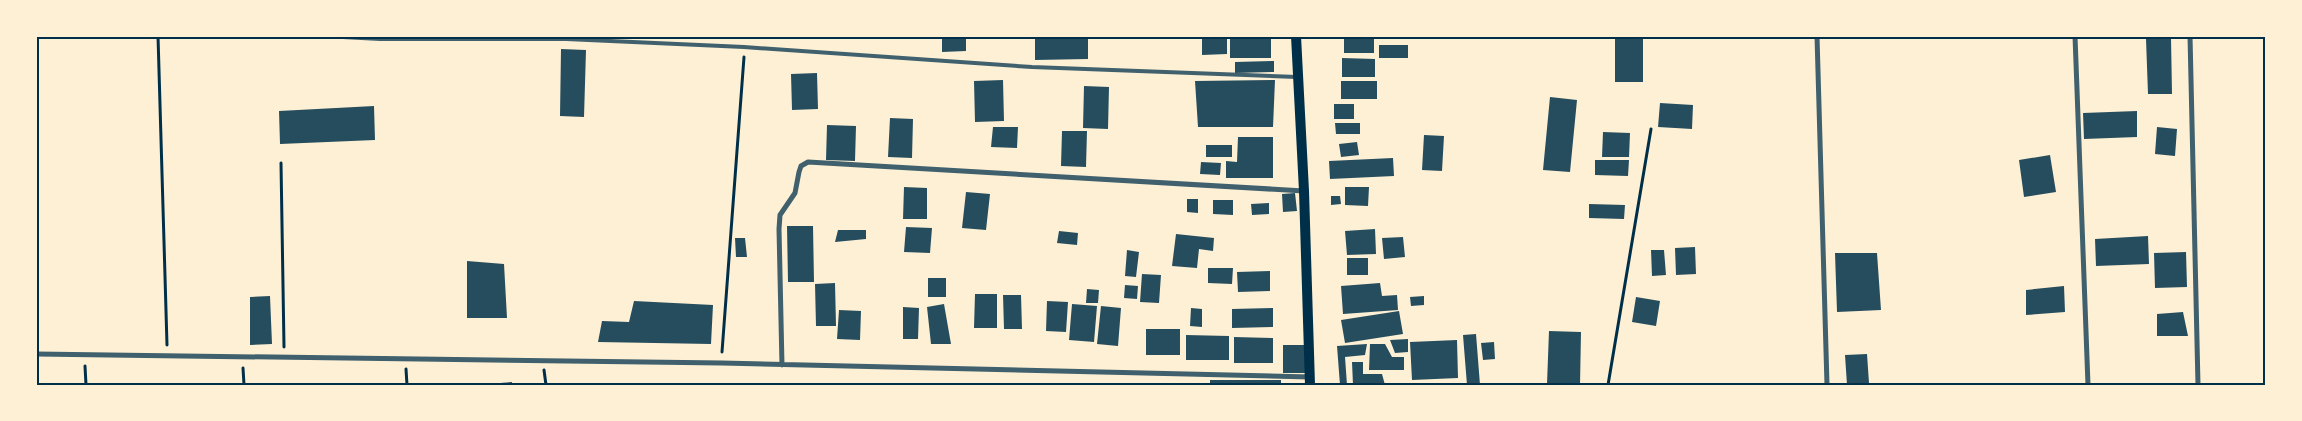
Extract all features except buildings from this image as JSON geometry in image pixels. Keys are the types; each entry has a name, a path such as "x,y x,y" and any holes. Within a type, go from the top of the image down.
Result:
{"main road":[{"path":"1296,36 1304,191 1310,381"}],"street":[{"path":"1817,36 1827,385"},
{"path":"2075,36 2088,385"},
{"path":"2190,36 2198,385"},
{"path":"782,364 780,216 795,193 802,166 808,162 1304,191"},
{"path":"36,354 782,364 1310,381"}],"lane":[{"path":"324,36 380,38 566,38 744,47 1032,67 1297,77"}],"path":[{"path":"158,36 167,356"},
{"path":"722,363 744,47"},
{"path":"1608,385 1651,129"},
{"path":"281,164 284,357"},
{"path":"85,355 86,385"}]}
